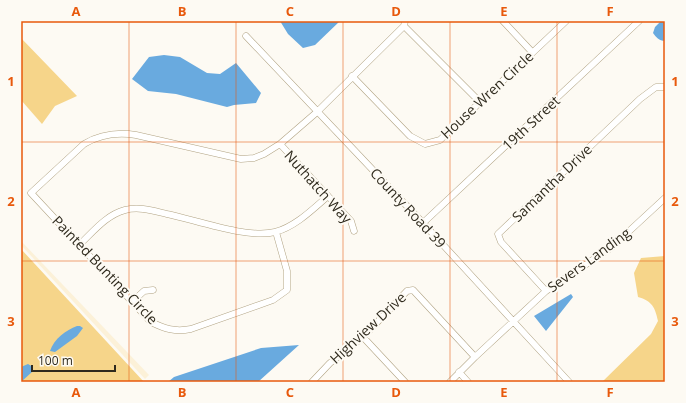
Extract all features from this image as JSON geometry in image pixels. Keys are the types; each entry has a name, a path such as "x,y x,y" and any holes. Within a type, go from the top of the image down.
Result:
{"street":[{"path":"503,21 532,52"},
{"name":"House Wren Circle","path":"352,76 410,136 425,144 440,140 566,21"},
{"name":"19th Street","path":"423,223 639,21"},
{"path":"280,144 317,112 405,23 480,102"},
{"name":"County Road 39","path":"246,36 423,223 569,382"},
{"name":"Samantha Drive","path":"546,291 501,242 498,234 640,99 656,87 665,87"},
{"name":"Painted Bunting Circle","path":"276,232 288,271 287,290 273,300 191,330 179,331 162,328 151,322 30,194 84,144 90,140 108,134 123,133 136,135 241,159 254,158 264,154 280,144"},
{"name":"Nuthatch Way","path":"280,144 351,221 354,231"},
{"path":"79,245 112,216 126,210 135,209 145,209 241,232 276,232 305,216 328,196"},
{"name":"Severs Landing","path":"450,382 475,356 546,291 612,247 665,198"},
{"path":"132,302 144,291 153,290"},
{"name":"Highview Drive","path":"312,382 330,363 363,336 407,291 413,290 475,356"},
{"path":"363,336 405,382"},
{"path":"459,372 468,382"}],"shaded area":[{"path":"21,38 77,96 55,106 42,124 21,100"},
{"path":"21,241 149,375 145,379 21,245"},
{"path":"21,249 144,382 21,382"},
{"path":"665,256 665,382 602,382 651,334 658,321 656,312 652,305 647,300 638,297 634,273 641,258"}],"water":[{"path":"280,21 340,21 315,45 303,48 288,34"},
{"path":"661,21 665,21 665,41 659,40 653,33 655,27"},
{"path":"164,55 180,57 207,73 220,74 236,63 261,93 256,103 227,107 176,94 148,91 132,79 149,57"},
{"path":"571,294 573,297 546,331 534,316"},
{"path":"77,326 83,328 77,336 55,352 50,351 54,343 61,336"},
{"path":"299,345 258,382 168,382 174,377 261,348"},
{"path":"28,364 33,367 32,372 21,382 21,367"}]}
